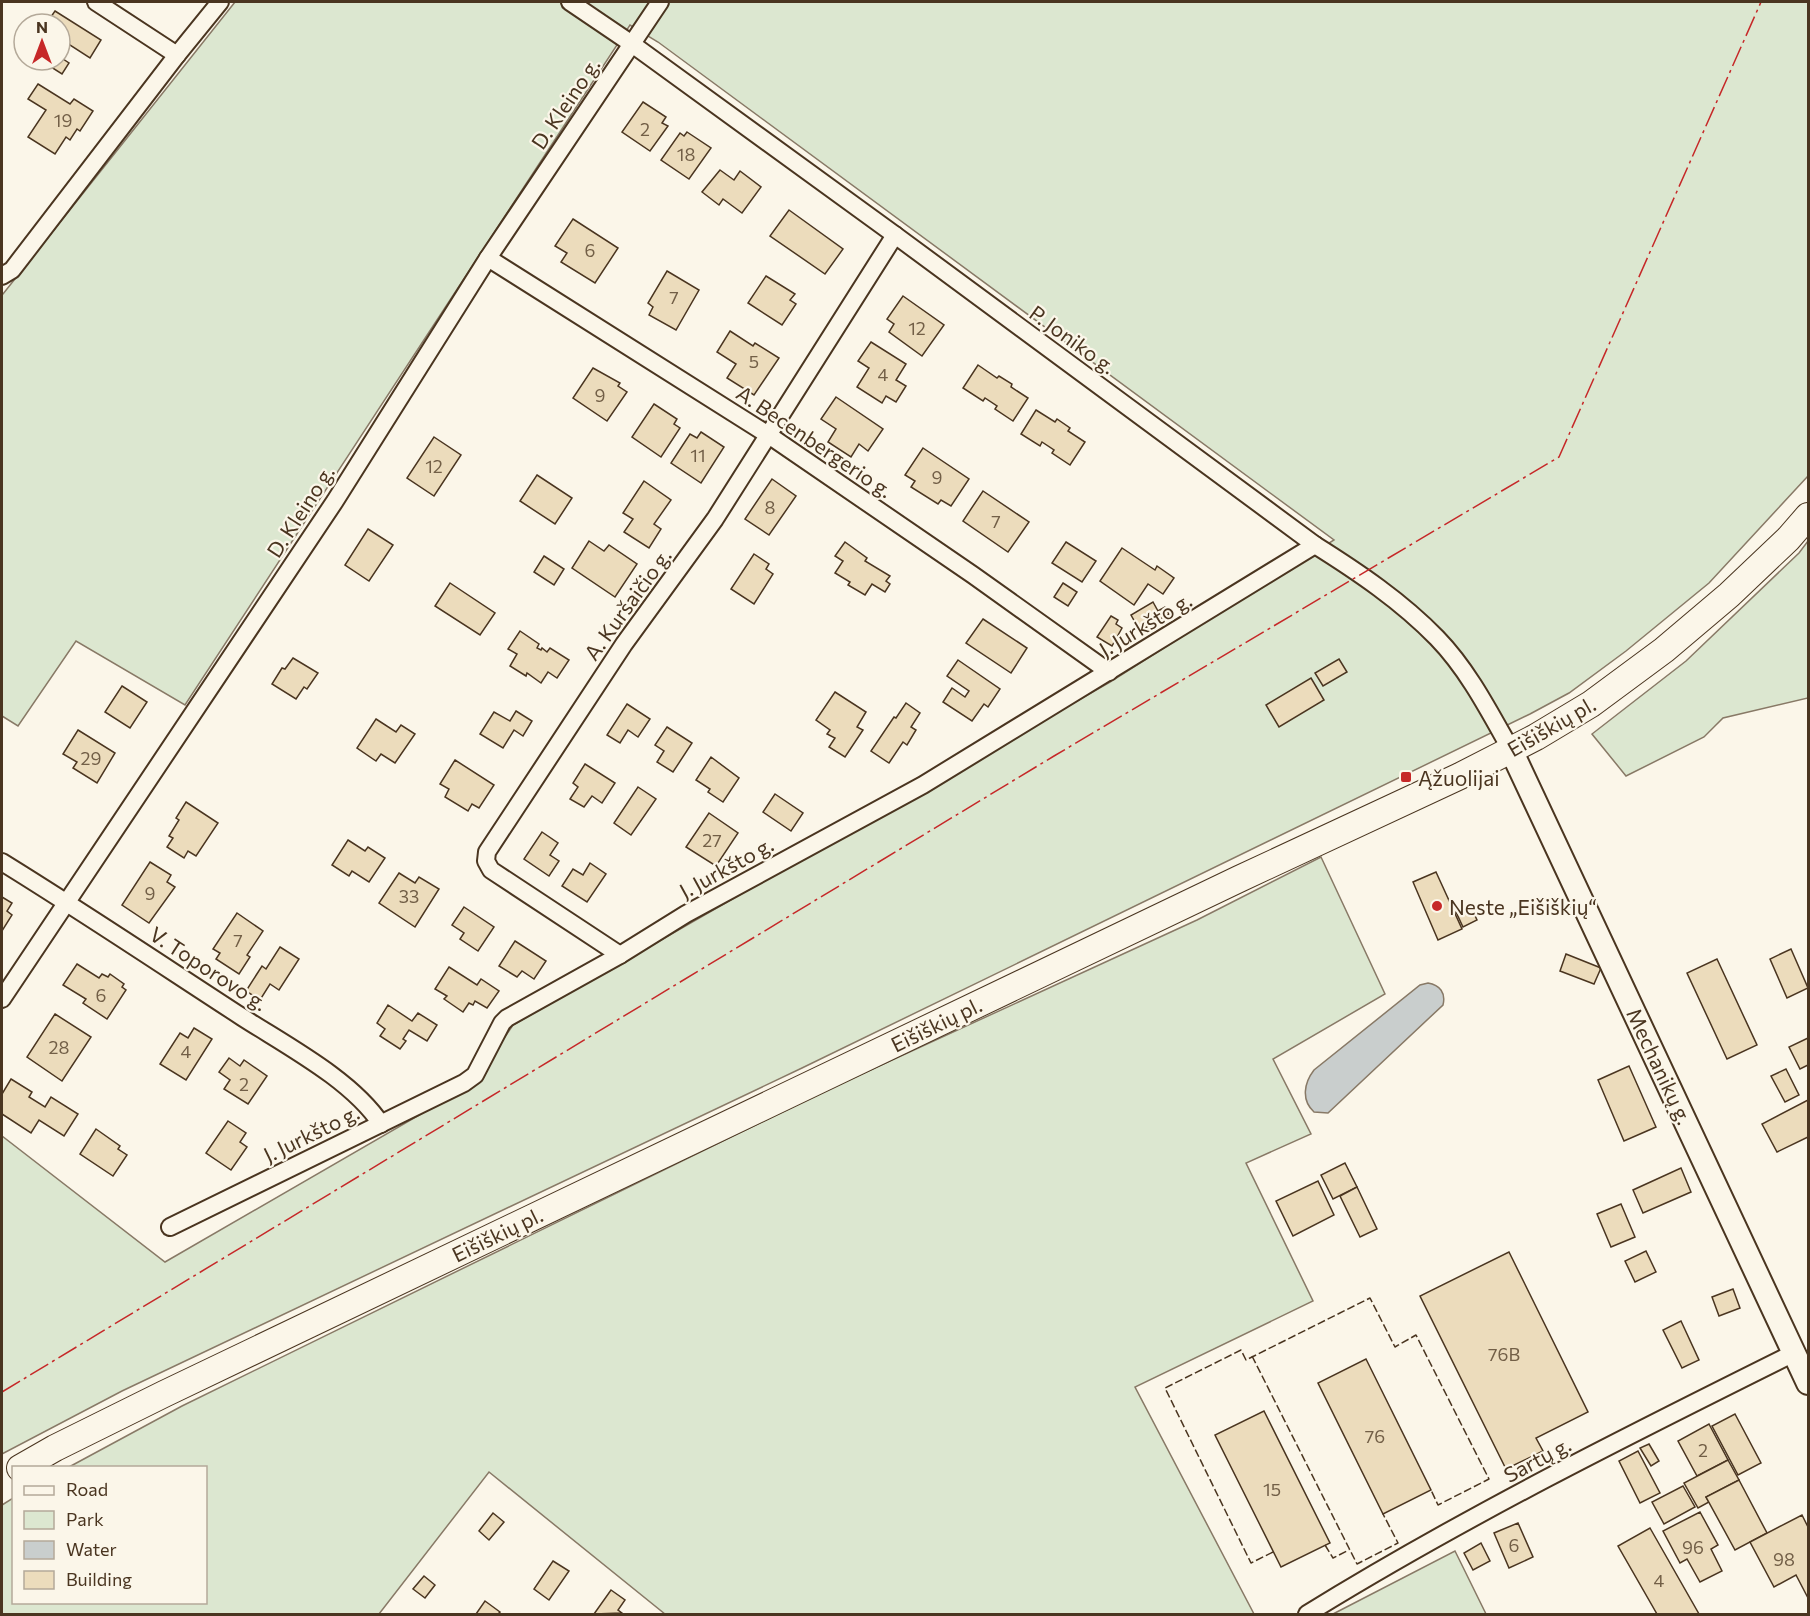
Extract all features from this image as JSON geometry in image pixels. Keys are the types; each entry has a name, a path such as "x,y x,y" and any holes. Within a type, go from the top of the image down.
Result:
{"main road":[{"name":"Eišiškių pl.","path":"22,1466 164,1394 1511,750 1591,704 1647,664 1729,595 1809,516"},
{"name":"Mechanikų g.","path":"1511,750 1809,1383"}],"street":[{"path":"96,2 177,55"},
{"path":"2,276 12,270 220,2"},
{"name":"P. Joniko g.","path":"570,2 632,44 1315,545 1360,573 1388,595 1437,638 1471,681 1511,750"},
{"name":"D. Kleino g.","path":"2,999 334,501 489,258 660,2"},
{"name":"A. Kuršaičio g.","path":"620,955 491,870 486,861 487,852 624,644 715,519 770,436 895,235"},
{"name":"A. Becenbergerio g.","path":"489,258 770,436 1109,672"},
{"name":"J. Jurkšto g.","path":"170,1227 464,1083 475,1075 502,1023 507,1018 620,955 686,914 923,785 1315,545"},
{"name":"V. Toporovo g.","path":"2,862 315,1065 358,1096 381,1124"},
{"name":"Sartų g.","path":"1307,1614 1434,1539 1665,1417 1794,1353"}],"green space":[{"path":"235,2 1808,2 1808,476 1709,583 1626,651 1569,693 802,1068 122,1391 2,1454 2,1136 165,1262 473,1084 513,1025 1110,682 1334,540 658,42 630,25 185,705 76,641 18,726 2,716 2,294"},
{"path":"1808,541 1808,698 1723,718 1704,737 1626,776 1592,734 1686,661 1799,553"},
{"path":"1321,857 1385,994 1273,1059 1311,1134 1246,1163 1313,1301 1135,1387 1254,1614 665,1614 489,1472 379,1614 2,1614 2,1505 12,1499 12,1604 207,1604 207,1466 71,1466 182,1406 829,1089 1197,920"},
{"path":"1455,1551 1486,1614 1333,1614"}],"water":[{"path":"1428,983 1441,990 1444,997 1443,1005 1328,1113 1314,1112 1307,1102 1305,1091 1314,1070 1420,985"}],"building":[{"path":"72,22 101,40 90,58 72,46"},
{"path":"38,84 70,104 74,99 93,111 80,131 77,129 70,140 66,137 55,154 28,137 46,110 28,99"},
{"path":"643,102 666,117 662,123 668,126 650,151 622,132"},
{"path":"687,132 711,148 689,179 661,160 680,133 684,136"},
{"path":"720,170 734,180 740,171 761,187 742,213 723,199 719,205 702,192"},
{"path":"789,210 843,249 825,274 770,236"},
{"path":"573,219 618,248 595,283 561,262 567,253 555,246"},
{"path":"667,271 699,290 676,330 649,315 653,307 648,303"},
{"path":"766,276 795,294 790,300 796,304 782,325 748,303"},
{"path":"903,296 944,325 922,356 889,332 894,324 887,319"},
{"path":"730,331 753,346 755,343 779,358 754,395 727,378 736,364 717,352"},
{"path":"871,342 906,364 896,380 906,386 896,402 886,396 882,403 857,387 869,368 858,361"},
{"path":"978,365 997,378 999,376 1012,384 1011,387 1028,398 1013,421 995,409 997,406 985,398 983,401 963,388"},
{"path":"593,368 620,383 618,386 627,392 607,421 573,398"},
{"path":"836,397 883,429 868,451 859,444 851,457 828,442 836,429 821,419"},
{"path":"654,404 677,419 674,424 680,428 661,457 632,437"},
{"path":"1036,410 1055,422 1057,419 1070,428 1068,431 1085,442 1070,465 1052,453 1054,450 1042,442 1040,446 1021,434"},
{"path":"701,432 724,447 701,483 671,463 690,434 697,438"},
{"path":"434,437 461,455 434,496 407,478"},
{"path":"923,448 969,479 951,506 941,500 938,504 911,487 915,481 905,475"},
{"path":"537,475 572,498 555,524 520,501"},
{"path":"772,479 796,496 769,535 745,519"},
{"path":"644,481 671,500 654,524 661,529 649,548 624,532 633,519 623,513"},
{"path":"983,491 1029,522 1008,552 963,521"},
{"path":"368,529 393,545 369,581 345,565"},
{"path":"589,541 604,551 609,545 637,564 615,597 572,568"},
{"path":"845,542 867,558 865,561 890,576 886,581 890,584 885,592 872,584 865,595 848,585 850,582 835,573 843,561 835,556"},
{"path":"1066,542 1096,561 1082,582 1052,563"},
{"path":"1122,548 1155,570 1157,566 1174,578 1163,594 1148,584 1134,605 1100,581"},
{"path":"754,554 769,564 766,569 773,574 754,604 731,589"},
{"path":"544,556 564,569 554,585 534,572"},
{"path":"450,583 495,613 480,635 435,606"},
{"path":"1063,583 1077,592 1068,606 1054,597"},
{"path":"1153,602 1158,611 1165,607 1169,614 1140,631 1131,615"},
{"path":"1111,616 1118,620 1116,624 1122,628 1112,646 1097,637"},
{"path":"983,619 1027,648 1011,673 966,643"},
{"path":"520,631 539,644 537,648 541,650 542,648 547,652 550,648 569,660 557,678 548,672 541,683 527,673 526,676 510,666 517,654 508,649"},
{"path":"293,658 318,673 307,689 304,687 296,699 272,684 282,668 285,669"},
{"path":"1339,659 1347,672 1323,686 1315,673"},
{"path":"958,660 1000,689 988,707 984,704 972,721 943,702 952,688 965,697 969,691 947,676"},
{"path":"1311,678 1324,700 1279,727 1266,705"},
{"path":"122,686 147,702 130,728 105,712"},
{"path":"835,692 866,712 857,727 863,730 845,757 829,747 835,738 827,734 830,730 816,720"},
{"path":"906,703 920,713 911,727 916,730 907,745 903,742 889,763 871,751"},
{"path":"627,704 650,719 638,737 628,730 620,743 607,735"},
{"path":"516,711 532,721 523,736 514,730 503,748 480,734 494,712 510,721"},
{"path":"376,719 396,732 401,725 415,734 395,763 381,754 376,761 357,748"},
{"path":"667,727 692,743 673,772 657,762 664,751 655,745"},
{"path":"78,730 115,753 97,783 73,768 77,762 63,754"},
{"path":"711,757 739,778 723,802 708,792 710,789 696,780"},
{"path":"455,760 494,785 479,808 472,804 468,811 445,797 449,789 440,784"},
{"path":"585,764 615,783 602,803 592,796 584,807 570,799 578,787 573,783"},
{"path":"638,787 656,799 631,835 614,823"},
{"path":"775,794 803,813 791,831 763,812"},
{"path":"186,802 218,823 196,856 188,851 184,858 167,847 173,838 169,836 179,820 176,818"},
{"path":"709,813 738,833 716,866 686,847"},
{"path":"542,832 558,843 550,855 559,861 549,876 524,859"},
{"path":"348,840 365,851 368,847 385,858 369,882 352,871 349,876 332,865"},
{"path":"150,862 171,875 167,882 175,887 149,923 122,905"},
{"path":"590,863 606,874 587,902 562,886 573,869 583,875"},
{"name":"Neste „Eišiškių“","path":"1436,872 1462,929 1438,940 1413,882"},
{"path":"399,873 415,883 419,877 439,889 415,927 379,903"},
{"path":"2,897 12,903 7,911 12,915 2,931"},
{"path":"1470,905 1477,920 1463,927 1456,912"},
{"path":"464,907 494,927 478,951 460,939 464,933 452,925"},
{"path":"237,913 263,931 247,955 250,957 239,974 216,959 220,953 213,949"},
{"path":"515,941 546,961 534,979 522,971 517,977 499,966"},
{"path":"280,947 299,959 279,990 270,984 260,1000 246,991 262,966 266,969"},
{"path":"1791,949 1808,988 1787,998 1770,959"},
{"path":"1566,954 1601,968 1594,984 1560,971"},
{"path":"1717,959 1757,1045 1727,1059 1687,973"},
{"path":"77,964 99,978 102,974 108,977 110,974 124,984 122,987 126,990 107,1019 83,1003 86,999 63,985"},
{"path":"449,967 477,985 481,979 499,991 487,1008 475,1001 473,1005 469,1003 463,1012 444,999 447,996 435,989"},
{"path":"388,1005 412,1021 418,1013 437,1025 427,1041 409,1030 403,1039 406,1041 400,1049 380,1036 385,1029 377,1023"},
{"path":"55,1014 91,1037 62,1081 27,1057"},
{"path":"194,1028 212,1039 186,1080 160,1064 180,1033 188,1038"},
{"path":"1808,1038 1808,1065 1800,1069 1789,1047"},
{"path":"229,1058 240,1066 244,1060 267,1076 248,1104 224,1089 230,1080 219,1072"},
{"path":"1629,1066 1656,1127 1624,1141 1598,1080"},
{"path":"1786,1069 1799,1095 1785,1102 1771,1076"},
{"path":"11,1079 32,1092 29,1097 45,1107 51,1097 78,1114 64,1136 39,1120 31,1133 2,1114 2,1094"},
{"path":"1808,1100 1808,1137 1777,1152 1762,1124"},
{"path":"228,1121 246,1133 240,1142 247,1147 231,1170 206,1153"},
{"path":"96,1129 120,1146 118,1149 127,1155 113,1176 80,1154"},
{"path":"1345,1163 1357,1187 1333,1199 1321,1175"},
{"path":"1681,1168 1691,1192 1643,1213 1633,1190"},
{"path":"1318,1181 1334,1215 1293,1236 1276,1201"},
{"path":"1357,1187 1377,1229 1360,1237 1340,1196"},
{"path":"1621,1204 1635,1237 1611,1247 1597,1214"},
{"path":"1646,1251 1656,1272 1635,1282 1625,1261"},
{"path":"1509,1252 1588,1412 1536,1438 1543,1451 1506,1469 1420,1296"},
{"path":"1733,1289 1740,1308 1719,1316 1712,1297"},
{"path":"1681,1321 1699,1360 1682,1368 1663,1330"},
{"path":"1366,1359 1431,1490 1383,1514 1318,1383"},
{"path":"1264,1411 1330,1543 1281,1567 1215,1435"},
{"path":"1735,1414 1761,1463 1738,1475 1712,1426"},
{"path":"1709,1424 1728,1460 1697,1476 1678,1441"},
{"path":"1649,1444 1659,1461 1651,1466 1640,1448"},
{"path":"1638,1451 1660,1493 1640,1503 1619,1461"},
{"path":"1728,1460 1739,1480 1706,1497 1709,1502 1698,1508 1684,1483"},
{"path":"1739,1480 1767,1533 1735,1550 1706,1497"},
{"path":"1683,1486 1695,1507 1664,1524 1652,1502"},
{"path":"1700,1512 1718,1545 1711,1549 1722,1571 1700,1582 1687,1559 1680,1563 1663,1531"},
{"path":"493,1513 504,1522 489,1540 479,1531"},
{"path":"1802,1515 1808,1527 1808,1598 1796,1575 1774,1587 1750,1542"},
{"path":"1518,1523 1533,1557 1509,1568 1494,1533"},
{"path":"1650,1528 1699,1614 1657,1614 1618,1546"},
{"path":"1481,1543 1490,1561 1473,1570 1464,1553"},
{"path":"553,1561 569,1571 549,1600 534,1589"},
{"path":"424,1576 435,1585 425,1598 413,1589"},
{"path":"611,1590 625,1600 618,1610 622,1613 594,1614"},
{"path":"485,1601 500,1612 498,1614 476,1614"}],"fence":[{"path":"1273,1552 1251,1563 1165,1388 1241,1350 1246,1360 1370,1298 1395,1347 1416,1335 1489,1479 1438,1505 1431,1490"},
{"path":"1252,1356 1357,1564 1398,1543 1383,1514"},
{"path":"1325,1545 1333,1558 1349,1550"}],"power":[{"path":"2,1392 1054,756 1559,457 1761,2"}],"place":[{"name":"Ąžuolijai","path":"1406,777"},
{"name":"Neste „Eišiškių“","path":"1437,906"}]}
